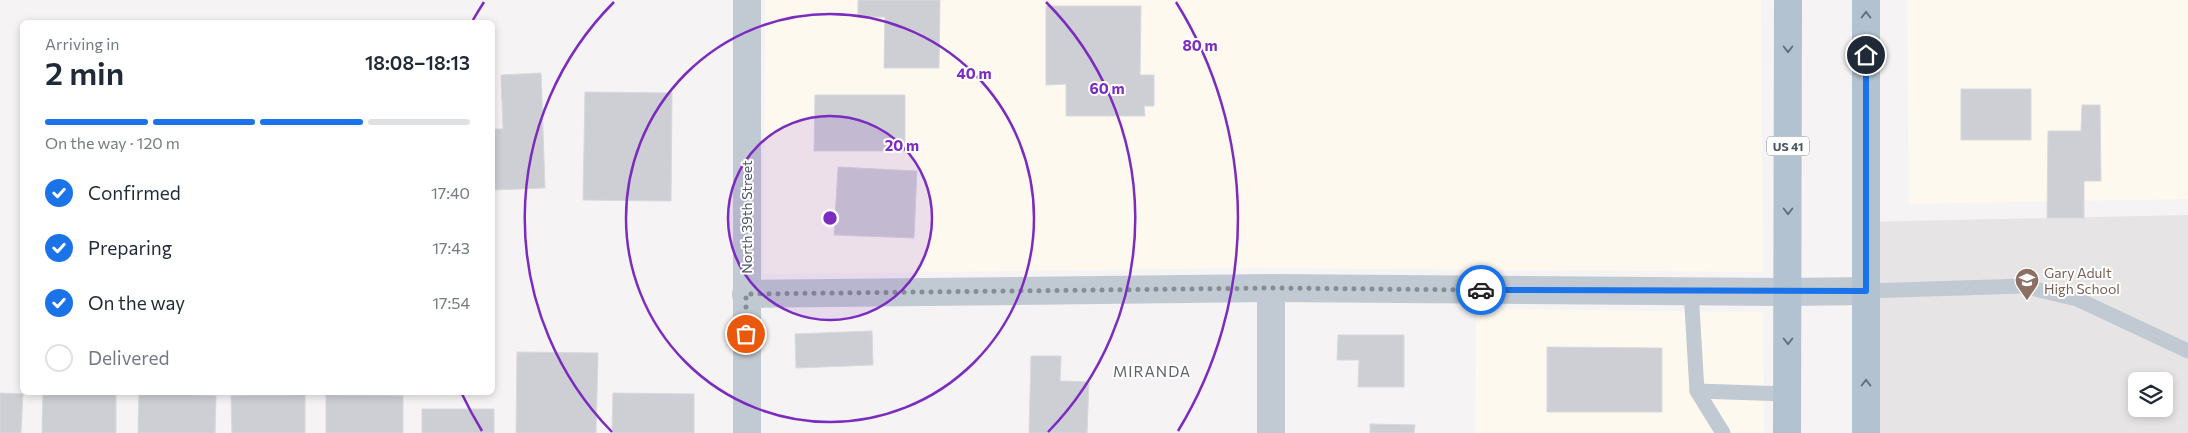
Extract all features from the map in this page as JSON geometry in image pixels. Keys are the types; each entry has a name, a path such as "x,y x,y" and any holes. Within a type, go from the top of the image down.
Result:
{"main road":[{"name":"US 41","path":"1788,0 1788,433"},
{"path":"1866,0 1866,433"}],"street":[{"name":"North 39th Street","path":"747,0 747,433"},
{"path":"746,294 1272,288 1866,291"},
{"path":"1271,433 1272,288"}],"lane":[{"path":"1866,291 2023,286 2077,299 2188,352"},
{"path":"1691,291 1697,391 1724,433"},
{"path":"1697,391 1788,394"}],"shaded area":[{"path":"765,0 1761,0 1763,272 1254,268 764,274"},
{"path":"1907,0 2188,0 2188,199 1909,204"},
{"name":"Gary Adult High School","path":"2188,215 2188,433 1866,433 1866,222"},
{"path":"1476,309 1763,312 1764,433 1475,433"}],"building":[{"path":"858,0 940,0 939,68 884,68 885,17 858,17"},
{"path":"1046,6 1141,6 1140,75 1154,75 1154,106 1144,106 1145,116 1066,116 1066,84 1046,85"},
{"path":"541,73 545,188 495,190 495,129 503,129 501,75"},
{"path":"1961,89 2031,89 2031,140 1961,140"},
{"path":"585,92 672,93 671,201 583,200"},
{"path":"815,95 905,95 905,151 814,151"},
{"path":"2082,105 2100,105 2101,181 2084,181 2084,218 2047,218 2048,131 2081,131"},
{"path":"838,167 917,171 914,238 834,235"},
{"path":"872,331 873,365 796,368 795,334"},
{"path":"1338,335 1404,335 1404,387 1358,387 1359,360 1337,360"},
{"path":"1547,347 1662,348 1662,412 1547,412"},
{"path":"517,352 598,353 596,433 516,433"},
{"path":"1031,356 1061,356 1060,381 1089,382 1087,433 1029,433"},
{"path":"0,393 23,395 21,433 0,433"},
{"path":"613,393 694,394 694,433 612,433"},
{"path":"43,395 116,395 116,433 42,433"},
{"path":"139,395 216,396 215,433 138,433"},
{"path":"305,395 305,433 232,433 231,396"},
{"path":"326,395 403,396 403,433 326,433"},
{"path":"422,409 494,409 494,433 422,433"},
{"path":"1370,424 1415,425 1414,433 1370,433"}],"way so far":[{"path":"746,334 746,294 1272,288 1481,290"}],"place":[{"name":"Gary Adult High School","path":"2027,301"}],"district":[{"name":"MIRANDA","path":"1152,371"}],"route":[{"path":"1481,290 1866,291 1866,55"}]}
